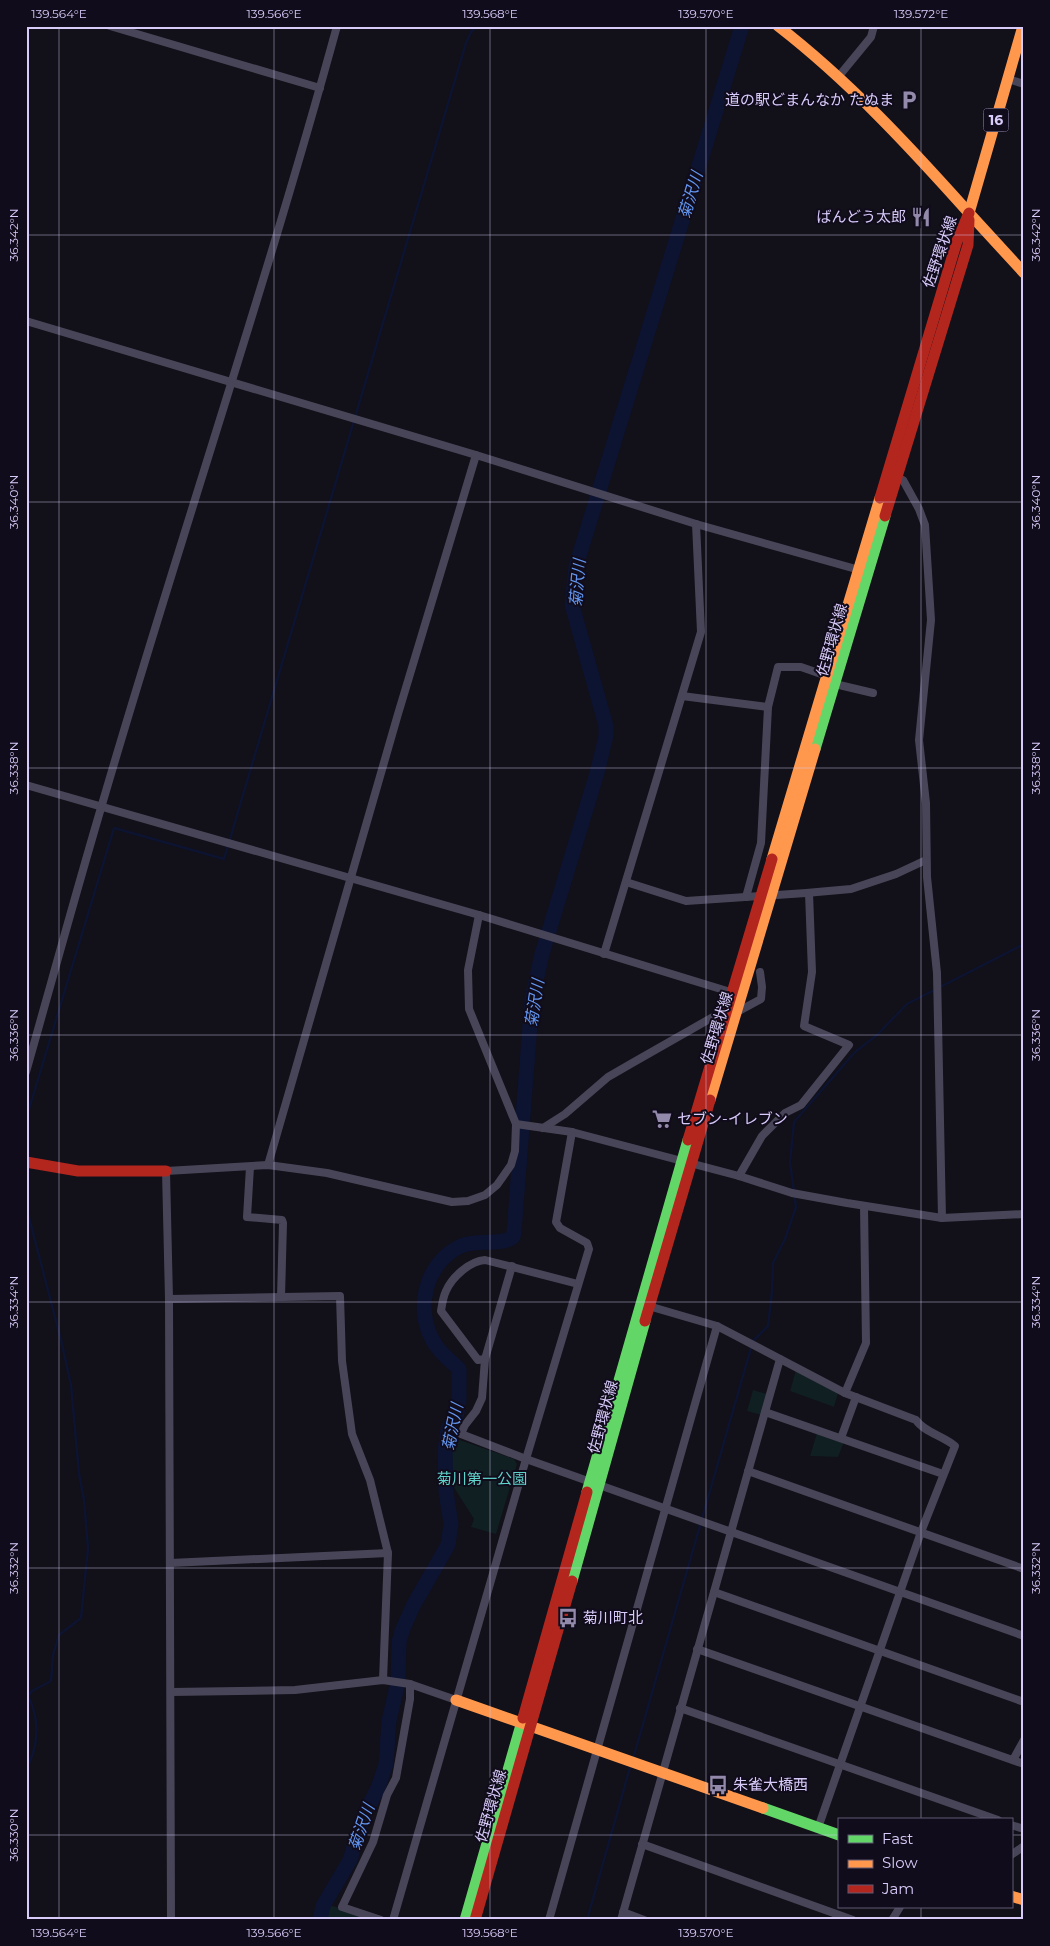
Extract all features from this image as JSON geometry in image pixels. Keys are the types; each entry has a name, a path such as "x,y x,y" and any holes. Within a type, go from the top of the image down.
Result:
{"main road":[{"path":"778,26 839,76 901,138 1024,273"},
{"name":"16","path":"969,213 1022,26"},
{"name":"佐野環状線","path":"687,1162 725,1015 737,994 892,477 968,245 969,213"},
{"name":"佐野環状線","path":"465,1920 525,1724 644,1305 687,1162 737,1012 737,994"},
{"path":"26,1162 49,1168 103,1172 166,1172"},
{"path":"456,1700 838,1835"},
{"name":"佐野環状線","path":"475,1920 525,1724"},
{"path":"1012,1896 1024,1900"}],"street":[{"path":"110,26 320,88"},
{"path":"26,1072 101,808 320,88 337,26"},
{"path":"839,76 871,37 874,26"},
{"path":"1008,79 1024,84"},
{"path":"26,321 476,455 696,524 864,571"},
{"path":"268,1165 398,714 476,455"},
{"path":"892,477 903,480 919,509 925,525 928,558 932,620 919,740 926,803 926,860 937,973 942,1218"},
{"path":"604,954 701,632 696,524"},
{"path":"746,897 761,843 768,707 778,667 801,667 831,680 873,693"},
{"path":"682,696 768,707"},
{"path":"26,785 101,808 479,914 737,994"},
{"path":"626,882 686,900 809,893 851,888 896,874 926,860"},
{"path":"739,1176 762,1136 785,1113 801,1105 849,1045 804,1026 812,972 809,893"},
{"path":"171,1920 169,1299 166,1172 268,1165 327,1172 452,1202 468,1201 485,1194 504,1177 511,1165 515,1152 516,1124 469,1009 468,970 479,914"},
{"path":"543,1128 565,1114 608,1077 713,1017 737,1012 761,999 760,972"},
{"path":"516,1124 572,1132 792,1192 864,1206 942,1218 1024,1214"},
{"path":"393,1920 589,1245 584,1240 560,1228 556,1222 572,1132"},
{"path":"250,1167 247,1217 282,1220 283,1223 281,1297"},
{"path":"845,1393 866,1343 864,1206"},
{"path":"485,1359 478,1360 468,1350 441,1311 445,1293 463,1270 479,1260 485,1260 578,1284"},
{"path":"512,1266 485,1359 482,1398 476,1411 465,1424 461,1434 526,1459 1024,1636"},
{"path":"169,1299 340,1296 342,1361 352,1434 370,1480 388,1553 383,1680"},
{"path":"644,1305 717,1326 845,1393 916,1420 920,1426 946,1438 955,1446 921,1532 818,1828"},
{"path":"550,1920 717,1326"},
{"path":"644,1920 622,1916 780,1359"},
{"path":"841,1438 856,1397"},
{"path":"765,1412 943,1474"},
{"path":"748,1471 1024,1569"},
{"path":"170,1563 388,1553"},
{"path":"714,1592 1024,1702"},
{"path":"698,1649 1024,1764"},
{"path":"171,1692 296,1690 383,1680 410,1684 456,1700"},
{"path":"381,1920 342,1907 373,1842 387,1795 396,1778 410,1699 410,1684"},
{"path":"680,1708 992,1818"},
{"path":"1013,1760 1024,1740"},
{"path":"1012,1825 1024,1829"},
{"path":"642,1844 853,1920"},
{"path":"1012,1855 1024,1846"},
{"path":"892,1920 899,1908"}],"green space":[{"path":"796,1370 838,1393 834,1407 790,1391"},
{"path":"753,1390 767,1394 761,1415 747,1411"},
{"path":"817,1433 844,1442 838,1457 810,1456"},
{"name":"菊川第一公園","path":"451,1437 514,1459 517,1464 496,1534 471,1527 474,1519 446,1475 447,1452"},
{"path":"327,1904 374,1920 322,1920"}],"waterway":[{"path":"26,1119 114,828 224,859 466,43 471,32 477,26"},
{"name":"菊沢川","path":"320,1920 323,1906 350,1860 363,1817 378,1788 386,1764 389,1721 398,1682 399,1642 402,1631 413,1606 448,1545 451,1524 446,1492 445,1450 448,1429 457,1413 459,1402 459,1369 437,1348 429,1331 425,1318 424,1303 426,1289 438,1264 448,1254 467,1244 508,1240 513,1237 514,1232 532,999 542,954 597,773 606,736 606,726 572,605 576,566 742,26"},
{"path":"633,1759 753,1341 768,1326 773,1263 785,1239 796,1207 790,1162 794,1122 855,1052 877,1035 907,1004 1024,944"},
{"path":"26,1206 71,1385 88,1548 81,1618 59,1635 53,1655 51,1681 32,1691 28,1696 35,1714 36,1742 26,1769"},
{"path":"587,1920 631,1764"}],"traffic: fast":[{"path":"815,749 885,516"},
{"path":"587,1492 688,1140"},
{"path":"572,1581 645,1321"},
{"path":"465,1920 523,1718"},
{"path":"763,1808 838,1835"}],"traffic: slow":[{"path":"778,26 829,69 878,115 969,213"},
{"path":"1023,26 969,213 1024,273"},
{"path":"772,859 880,498"},
{"path":"710,1100 815,749"},
{"path":"456,1700 763,1808"},
{"path":"1012,1896 1024,1900"}],"traffic: jam":[{"path":"880,498 957,241 969,213"},
{"path":"885,516 968,245 969,220"},
{"path":"688,1140 772,859"},
{"path":"645,1321 710,1100"},
{"path":"26,1162 78,1171 166,1171"},
{"path":"523,1718 587,1492"},
{"path":"475,1920 572,1581"}],"place":[{"name":"道の駅どまんなか たぬま","path":"909,100"},
{"name":"ばんどう太郎","path":"921,217"},
{"name":"セブン-イレブン","path":"662,1119"},
{"name":"菊川町北","path":"568,1618"},
{"name":"朱雀大橋西","path":"718,1785"}]}
